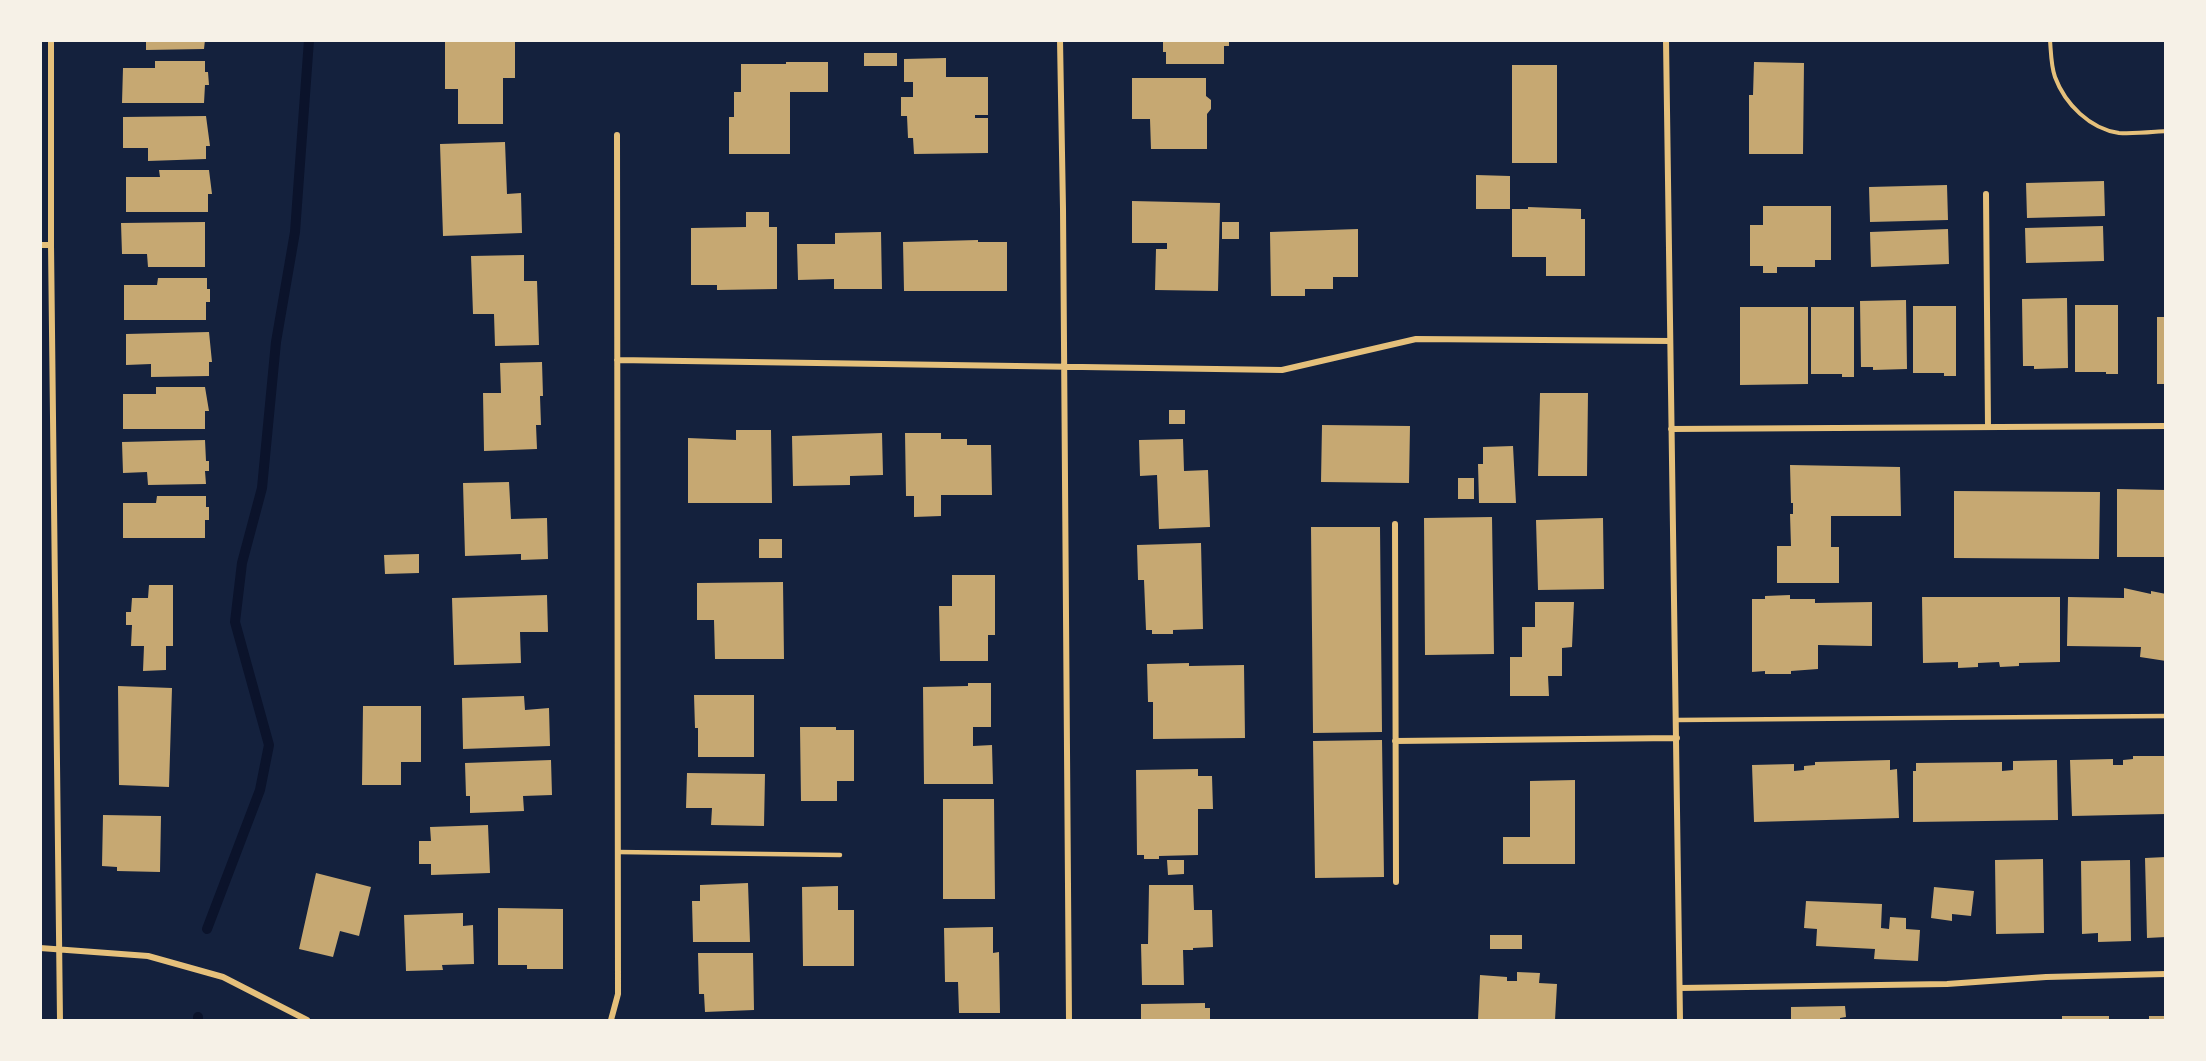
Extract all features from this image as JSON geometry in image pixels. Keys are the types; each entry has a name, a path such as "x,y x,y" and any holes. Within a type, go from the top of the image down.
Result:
{"street":[{"path":"51,40 51,245 60,1020"},
{"path":"1060,40 1069,1020"},
{"path":"1666,40 1680,1020"},
{"path":"611,1020 618,994 617,135"},
{"path":"1986,194 1989,427"},
{"path":"40,245 51,245"},
{"path":"617,360 1282,370 1416,339 1670,341"},
{"path":"1671,429 2166,426"},
{"path":"1395,524 1396,882"},
{"path":"1395,741 1677,738"},
{"path":"40,948 148,956 223,977 307,1020"},
{"path":"1680,988 1947,984 2046,977 2166,974"}],"lane":[{"path":"1677,720 2166,716"},
{"path":"618,852 840,855"}],"path":[{"path":"2050,40 2055,76 2063,93 2074,108 2091,123 2118,133 2166,131"}],"building":[{"path":"146,40 205,40 204,49 146,50"},
{"path":"445,40 515,40 515,78 503,78 503,124 458,124 458,89 445,89"},
{"path":"1163,40 1229,40 1229,46 1224,46 1224,64 1166,64"},
{"path":"864,53 897,53 897,66 864,66"},
{"path":"946,58 946,77 988,77 988,115 975,115 975,118 988,118 988,153 914,154 913,138 908,138 907,116 901,116 901,97 913,97 913,82 904,82 904,59"},
{"path":"155,61 205,61 205,72 208,72 209,85 205,85 204,103 122,103 123,68 155,68"},
{"path":"786,62 828,62 828,92 790,92 790,154 729,154 729,117 734,117 734,92 741,92 741,64 786,64"},
{"path":"1754,62 1804,63 1803,154 1749,154 1749,95 1753,95"},
{"path":"1512,65 1557,65 1557,163 1512,163"},
{"path":"1132,78 1206,78 1206,96 1211,100 1211,109 1207,114 1207,149 1151,149 1150,119 1132,119"},
{"path":"206,116 210,146 206,146 206,159 148,161 148,148 123,148 123,117"},
{"path":"505,142 507,194 521,193 522,233 443,236 440,144"},
{"path":"159,170 209,170 212,194 208,194 208,212 126,212 126,177 160,177"},
{"path":"1476,175 1510,176 1510,209 1476,209"},
{"path":"2104,181 2105,216 2027,218 2026,183"},
{"path":"1947,185 1948,220 1870,222 1869,187"},
{"path":"1132,201 1220,203 1218,291 1155,290 1156,249 1167,249 1167,243 1132,243"},
{"path":"1763,206 1831,206 1831,260 1815,260 1815,267 1777,267 1777,273 1763,273 1763,266 1750,266 1750,225 1763,225"},
{"path":"1528,207 1581,209 1581,219 1585,219 1585,276 1546,276 1546,257 1512,257 1512,209 1528,209"},
{"path":"746,212 769,212 769,227 777,227 777,289 717,290 717,285 691,285 691,228 746,227"},
{"path":"205,222 205,267 148,267 147,254 122,254 121,223"},
{"path":"1222,222 1239,222 1239,239 1222,239"},
{"path":"2103,226 2104,261 2026,263 2025,228"},
{"path":"1358,229 1358,277 1333,277 1333,289 1305,289 1305,296 1271,296 1270,232"},
{"path":"1948,229 1949,264 1871,267 1870,232"},
{"path":"881,232 882,289 834,289 834,279 798,280 797,244 835,244 835,233"},
{"path":"978,240 978,242 1007,242 1007,291 904,291 903,242"},
{"path":"524,255 524,281 537,281 539,345 495,346 494,314 473,314 471,256"},
{"path":"158,278 207,278 210,302 206,302 206,320 124,320 124,285 157,285"},
{"path":"2067,298 2068,368 2034,369 2034,366 2023,366 2022,299"},
{"path":"1906,300 1907,369 1873,370 1873,367 1861,367 1860,301"},
{"path":"2075,305 2118,305 2118,374 2075,372"},
{"path":"1913,306 1956,306 1956,376 1944,376 1944,373 1913,373"},
{"path":"1740,307 1808,307 1808,384 1740,385"},
{"path":"1811,307 1854,307 1854,377 1842,377 1842,374 1811,374"},
{"path":"2157,317 2166,317 2166,384 2157,384"},
{"path":"209,332 212,362 209,362 209,376 151,377 151,364 126,365 126,334"},
{"path":"542,362 543,396 540,396 541,425 536,425 537,449 484,451 483,393 501,393 500,363"},
{"path":"156,387 205,387 209,411 205,411 205,429 123,429 123,394 156,394"},
{"path":"1540,393 1588,393 1587,476 1538,476"},
{"path":"1169,410 1185,410 1185,424 1169,424"},
{"path":"1322,425 1410,426 1409,483 1321,482"},
{"path":"736,430 771,430 772,503 688,503 688,438 736,440"},
{"path":"882,433 883,475 850,476 850,485 793,486 792,436"},
{"path":"905,433 941,433 941,439 967,439 967,445 991,445 992,495 941,495 941,516 914,517 914,496 906,496"},
{"path":"1183,439 1184,471 1208,470 1210,527 1159,529 1157,475 1140,476 1139,440"},
{"path":"205,440 206,461 209,461 209,471 205,471 206,484 148,485 147,472 123,473 122,442"},
{"path":"1513,446 1516,503 1479,503 1478,464 1483,464 1483,447"},
{"path":"1790,465 1900,467 1901,516 1831,516 1831,547 1839,547 1839,583 1777,583 1777,546 1791,546 1790,514 1793,514 1793,503 1791,503"},
{"path":"1458,478 1474,478 1474,499 1458,499"},
{"path":"509,482 511,519 547,518 548,559 521,560 521,554 465,556 463,483"},
{"path":"2117,489 2166,490 2166,557 2117,557"},
{"path":"1954,491 2100,492 2099,559 1954,558"},
{"path":"157,496 206,496 209,520 205,520 205,538 123,538 123,503 156,503"},
{"path":"1492,517 1494,654 1425,655 1424,518"},
{"path":"1603,518 1604,589 1538,590 1536,520"},
{"path":"1311,527 1380,527 1382,732 1313,733"},
{"path":"759,539 782,539 782,558 759,558"},
{"path":"1201,543 1203,629 1173,630 1173,634 1152,634 1152,630 1146,630 1144,580 1138,580 1137,545"},
{"path":"419,554 419,573 385,574 384,555"},
{"path":"952,575 995,575 995,635 988,635 988,661 940,661 939,606 952,606"},
{"path":"783,582 784,659 715,659 714,620 697,620 697,583"},
{"path":"149,585 173,585 173,646 166,646 166,670 143,671 144,646 131,646 132,625 126,625 126,612 131,612 132,598 148,598"},
{"path":"2124,588 2151,594 2151,591 2166,594 2166,661 2140,657 2141,647 2067,646 2068,597 2124,598"},
{"path":"547,595 548,632 520,632 521,663 454,665 452,598"},
{"path":"1790,595 1790,599 1815,599 1815,603 1872,602 1872,646 1818,645 1818,669 1791,671 1791,674 1752,672 1752,599"},
{"path":"1922,597 2060,597 2060,662 2019,663 2019,666 2000,667 1999,662 1978,663 1978,667 1958,668 1958,662 1923,663"},
{"path":"1535,602 1574,602 1572,647 1562,648 1562,676 1548,676 1549,696 1510,696 1510,657 1522,657 1522,627 1535,627"},
{"path":"1189,663 1189,666 1244,665 1245,738 1153,739 1153,702 1148,702 1147,664"},
{"path":"968,683 991,683 991,727 973,727 973,746 992,745 993,784 924,784 923,687 968,686"},
{"path":"118,686 172,688 169,787 119,785"},
{"path":"694,695 754,695 754,757 698,757 698,728 695,728"},
{"path":"524,696 525,710 549,708 550,746 463,749 462,698"},
{"path":"363,706 421,706 421,762 401,762 401,785 362,785"},
{"path":"800,727 836,727 836,730 854,730 854,781 837,781 837,801 801,801"},
{"path":"1382,740 1384,877 1315,878 1313,741"},
{"path":"2133,756 2166,756 2166,814 2072,816 2070,760 2113,759 2113,765 2123,765 2123,760 2133,759"},
{"path":"551,760 552,795 523,796 524,811 470,813 470,796 466,796 465,763"},
{"path":"1890,760 1890,770 1897,769 1899,818 1754,822 1752,765 1794,764 1794,771 1804,770 1804,766 1815,765 1815,762"},
{"path":"2057,760 2058,820 1913,822 1913,771 1916,771 1916,763 2002,762 2002,771 2013,770 2013,761"},
{"path":"1198,769 1198,776 1212,776 1213,809 1198,809 1198,855 1159,856 1159,859 1144,859 1144,855 1137,855 1136,770"},
{"path":"687,773 765,774 764,826 711,825 712,808 686,808"},
{"path":"1575,780 1575,864 1503,864 1503,837 1530,837 1530,781"},
{"path":"943,799 994,799 995,899 943,899"},
{"path":"103,815 161,816 160,872 117,871 117,867 102,866"},
{"path":"488,825 490,873 431,875 431,864 419,864 419,841 431,841 430,827"},
{"path":"2166,857 2166,937 2147,938 2145,858"},
{"path":"2043,859 2044,933 1996,934 1995,860"},
{"path":"1167,860 1184,860 1184,874 1168,875"},
{"path":"2130,860 2131,941 2098,942 2098,933 2082,934 2081,861"},
{"path":"316,873 371,887 359,936 340,931 333,957 299,949"},
{"path":"748,883 750,942 693,942 692,901 700,901 700,885"},
{"path":"1149,885 1193,885 1194,910 1212,910 1213,947 1183,950 1184,985 1142,985 1141,944 1148,944"},
{"path":"838,886 838,910 854,910 854,966 803,966 802,887"},
{"path":"1934,887 1974,891 1971,916 1952,914 1952,921 1931,918"},
{"path":"1806,901 1882,904 1881,928 1889,929 1890,917 1906,918 1906,929 1920,930 1918,961 1874,959 1875,949 1816,946 1817,929 1804,928"},
{"path":"498,908 563,909 563,969 527,969 527,965 498,965"},
{"path":"463,913 463,926 473,925 474,964 442,965 443,970 406,971 404,915"},
{"path":"993,927 993,953 999,952 1000,1013 959,1013 958,982 945,982 944,928"},
{"path":"1490,935 1522,935 1522,949 1490,949"},
{"path":"698,953 753,953 754,1010 705,1012 704,994 699,994"},
{"path":"1517,972 1540,973 1539,983 1557,984 1555,1020 1478,1020 1480,975 1507,977 1507,981 1517,981"},
{"path":"1205,1003 1205,1008 1210,1008 1210,1020 1141,1020 1141,1004"},
{"path":"1845,1006 1846,1017 1840,1020 1791,1020 1791,1007"},
{"path":"2062,1016 2109,1016 2109,1020 2062,1020"},
{"path":"2149,1016 2166,1016 2166,1020 2149,1020"}],"waterway":[{"path":"207,929 260,790 269,745 235,622 242,563 262,488 276,342 295,232 309,40"}]}
